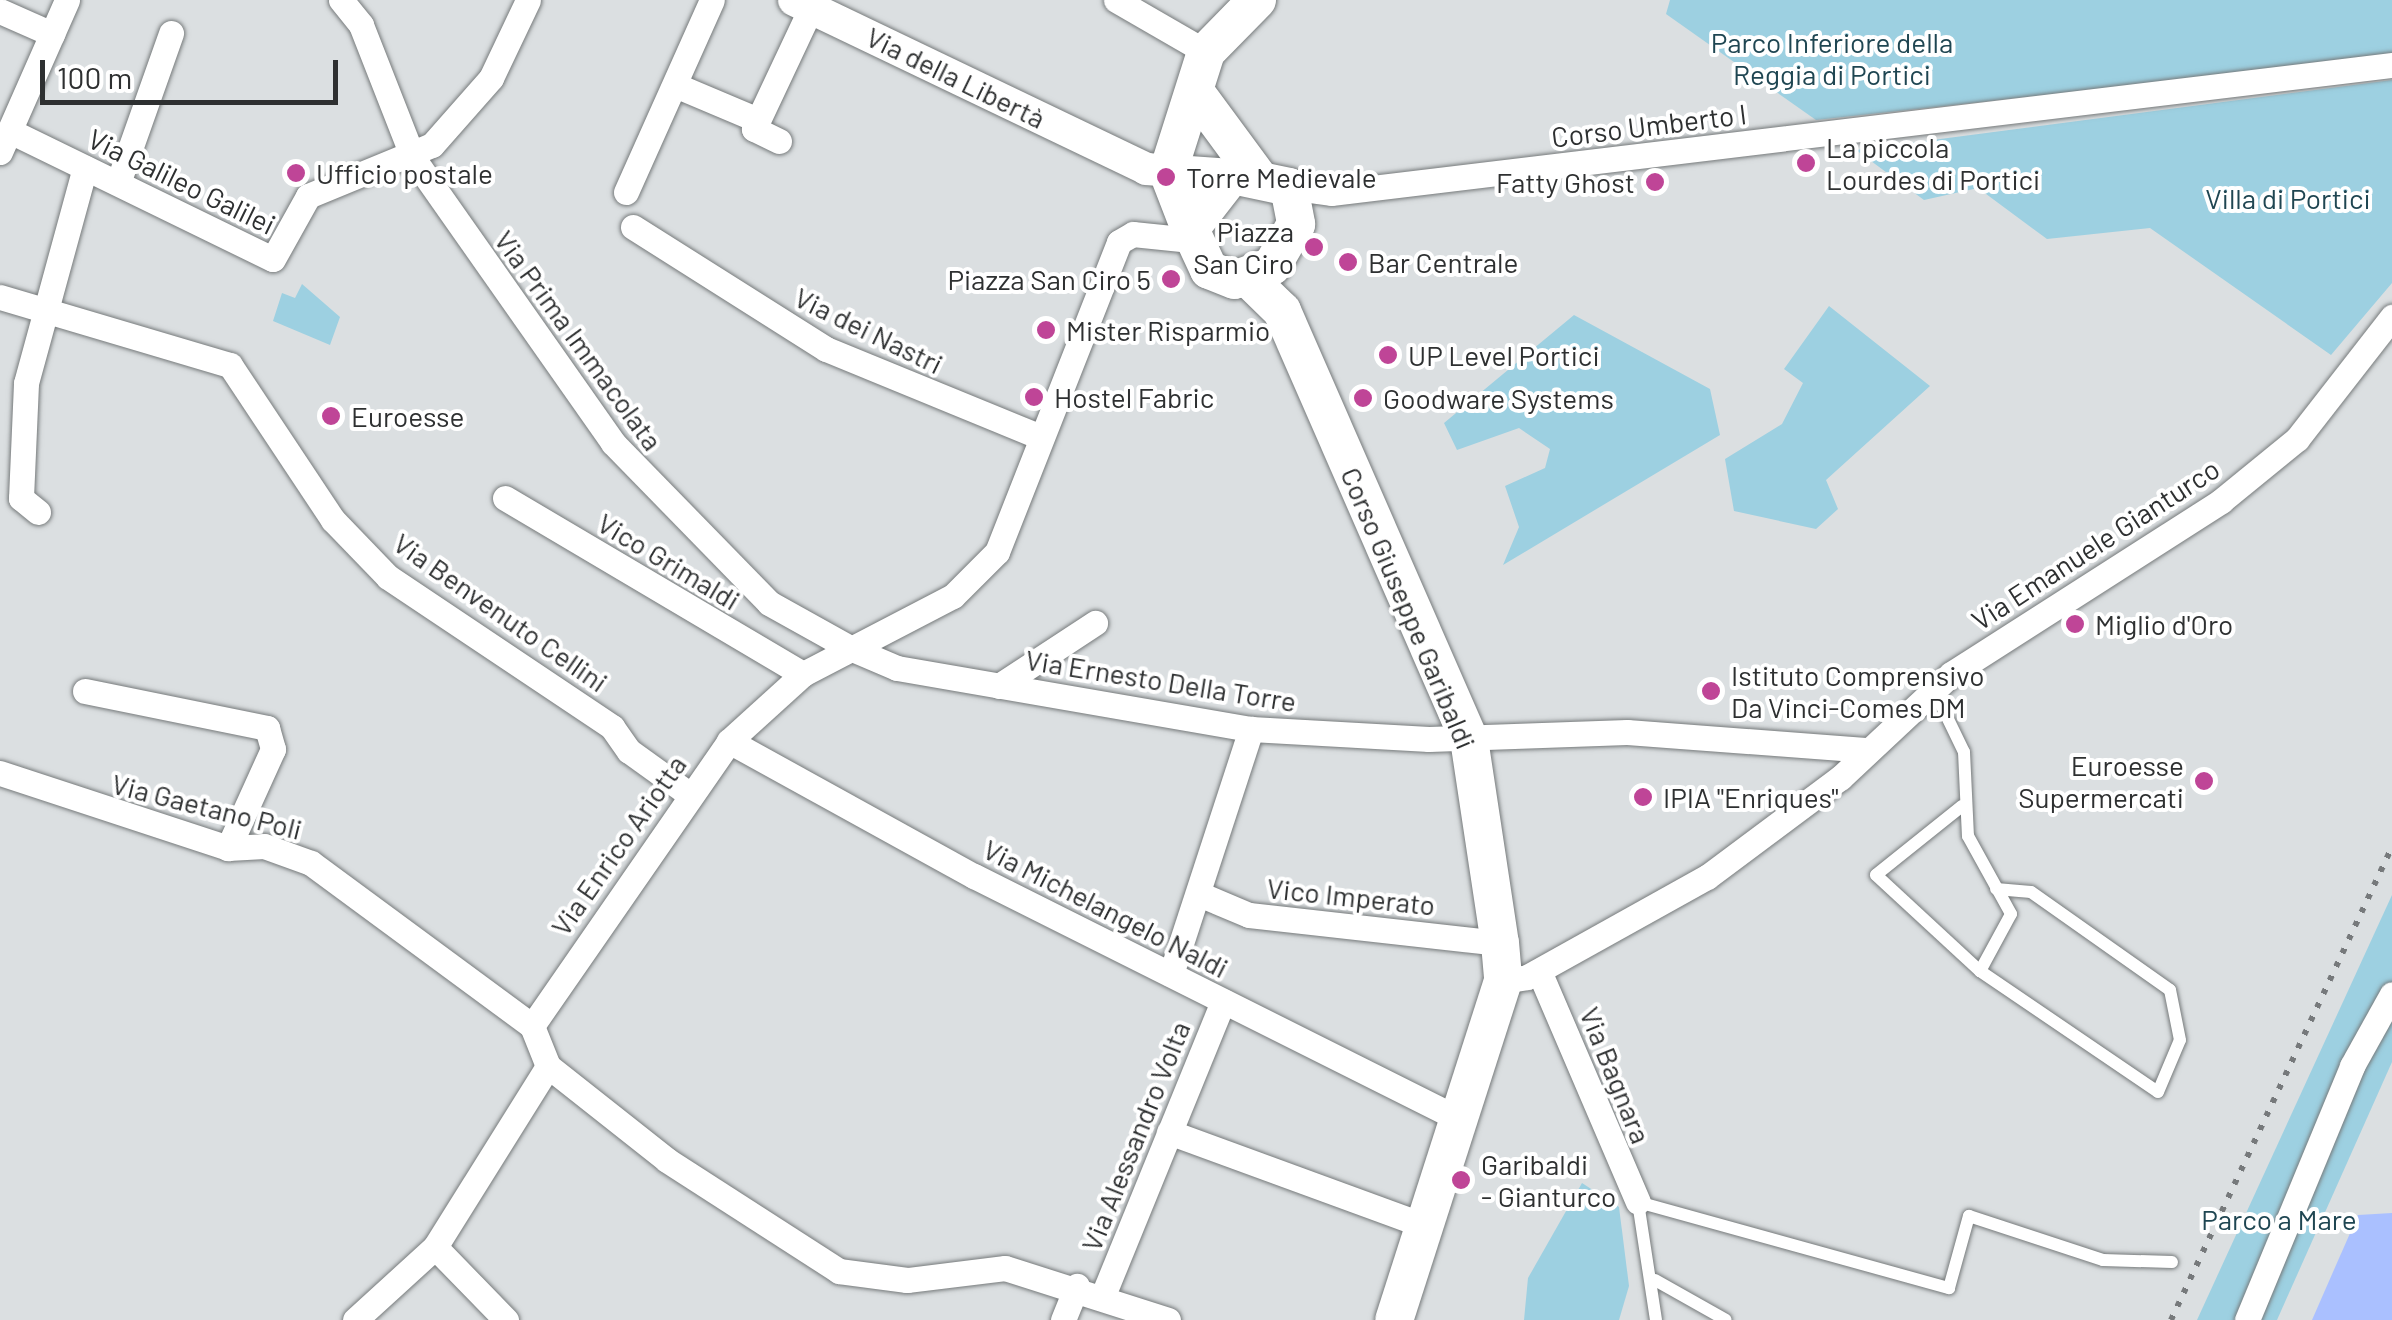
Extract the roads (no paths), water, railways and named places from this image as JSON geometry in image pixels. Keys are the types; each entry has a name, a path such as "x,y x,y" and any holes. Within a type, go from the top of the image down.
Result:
{"main road":[{"path":"1199,97 1269,189 1279,258 1247,277 1209,270 1190,234 1168,172 1199,97 1206,52 1257,0"},
{"path":"1190,234 1269,189"},
{"name":"Corso Giuseppe Garibaldi","path":"1279,258 1282,311 1468,739 1500,944 1502,981 1461,1120 1394,1320"},
{"name":"Corso Giuseppe Garibaldi","path":"1247,277 1282,311"}],"street":[{"path":"5,142 67,0"},
{"name":"Via Prima Immacolata","path":"341,0 361,25 413,158 613,443 699,541 769,603 850,648"},
{"path":"413,158 492,78 528,0"},
{"path":"626,192 712,0"},
{"path":"1116,0 1206,52"},
{"path":"779,141 754,129 802,4"},
{"name":"Via della Libertà","path":"802,4 1117,154 1168,172 1269,189"},
{"path":"0,11 52,34"},
{"path":"118,183 171,34"},
{"name":"Corso Umberto I","path":"1269,189 1331,194 2392,65"},
{"path":"674,85 758,120"},
{"name":"Via Galileo Galilei","path":"5,142 85,168 274,259 308,196 413,158"},
{"path":"38,512 21,498 26,383 85,168"},
{"name":"Via dei Nastri","path":"633,227 826,349 1038,436"},
{"name":"Via Enrico Ariotta","path":"532,1026 686,792 729,742 803,674 952,596 997,552 1038,436 1120,242 1134,234 1190,234"},
{"path":"0,297 44,310"},
{"name":"Via Benvenuto Cellini","path":"44,310 230,365 332,520 388,576 612,727 629,751 686,792"},
{"name":"Via Emanuele Gianturco","path":"1502,981 1539,971 1707,877 1868,750 1934,689 2267,464 2297,439 2392,317"},
{"name":"Vico Grimaldi","path":"505,498 803,674"},
{"path":"999,686 1095,623"},
{"name":"Via Ernesto Della Torre","path":"850,648 897,668 1251,729 1468,739 1628,732 1868,750"},
{"path":"86,692 267,728 273,749 228,848"},
{"path":"1171,974 1251,729"},
{"name":"Via Michelangelo Naldi","path":"729,742 1171,974 1461,1120"},
{"name":"Via Gaetano Poli","path":"0,773 228,848 264,846 311,863 532,1026"},
{"name":"Vico Imperato","path":"1199,894 1250,915 1500,944"},
{"name":"Via Bagnara","path":"1539,971 1638,1202"},
{"path":"2247,1320 2352,1066 2392,994"},
{"name":"Via Alessandro Volta","path":"1104,1293 1223,1000"},
{"path":"532,1026 548,1066 667,1160 840,1271 907,1280 1005,1268 1104,1293 1168,1320"},
{"path":"355,1320 435,1246 548,1066"},
{"path":"1169,1132 1426,1226"},
{"path":"435,1246 506,1320"},
{"path":"1063,1320 1077,1286"}],"lane":[{"path":"1934,689 1964,752 1962,806 1996,889 2011,914 1980,971"},
{"path":"1962,806 1876,875 1980,971 2158,1092 2180,1040 2170,990 2031,892 1996,889"},
{"path":"1656,1320 1654,1280 1638,1202 1949,1288 1969,1216 2104,1260 2172,1262"},
{"path":"1654,1280 1726,1320"}],"water":[{"path":"2392,1213 2392,1320 2312,1320 2358,1215"}],"railway":[{"path":"2171,1320 2392,847"}],"place":[{"name":"La piccola Lourdes di Portici","path":"1806,163"},
{"name":"Ufficio postale","path":"296,173"},
{"name":"Torre Medievale","path":"1166,177"},
{"name":"Fatty Ghost","path":"1655,182"},
{"name":"Piazza San Ciro","path":"1314,247"},
{"name":"Bar Centrale","path":"1348,262"},
{"name":"Piazza San Ciro 5","path":"1171,279"},
{"name":"Mister Risparmio","path":"1046,330"},
{"name":"UP Level Portici","path":"1388,355"},
{"name":"Hostel Fabric","path":"1034,397"},
{"name":"Goodware Systems","path":"1363,398"},
{"name":"Euroesse","path":"331,416"},
{"name":"Miglio d'Oro","path":"2075,624"},
{"name":"Istituto Comprensivo Da Vinci-Comes DM","path":"1711,691"},
{"name":"Euroesse Supermercati","path":"2204,781"},
{"name":"IPIA \"Enriques\"","path":"1643,797"},
{"name":"Garibaldi - Gianturco","path":"1461,1180"}],"park label":[{"name":"Parco Inferiore della Reggia di Portici","path":"1832,58"},
{"name":"Villa di Portici","path":"2288,198"},
{"name":"Parco a Mare","path":"2279,1219"}]}
